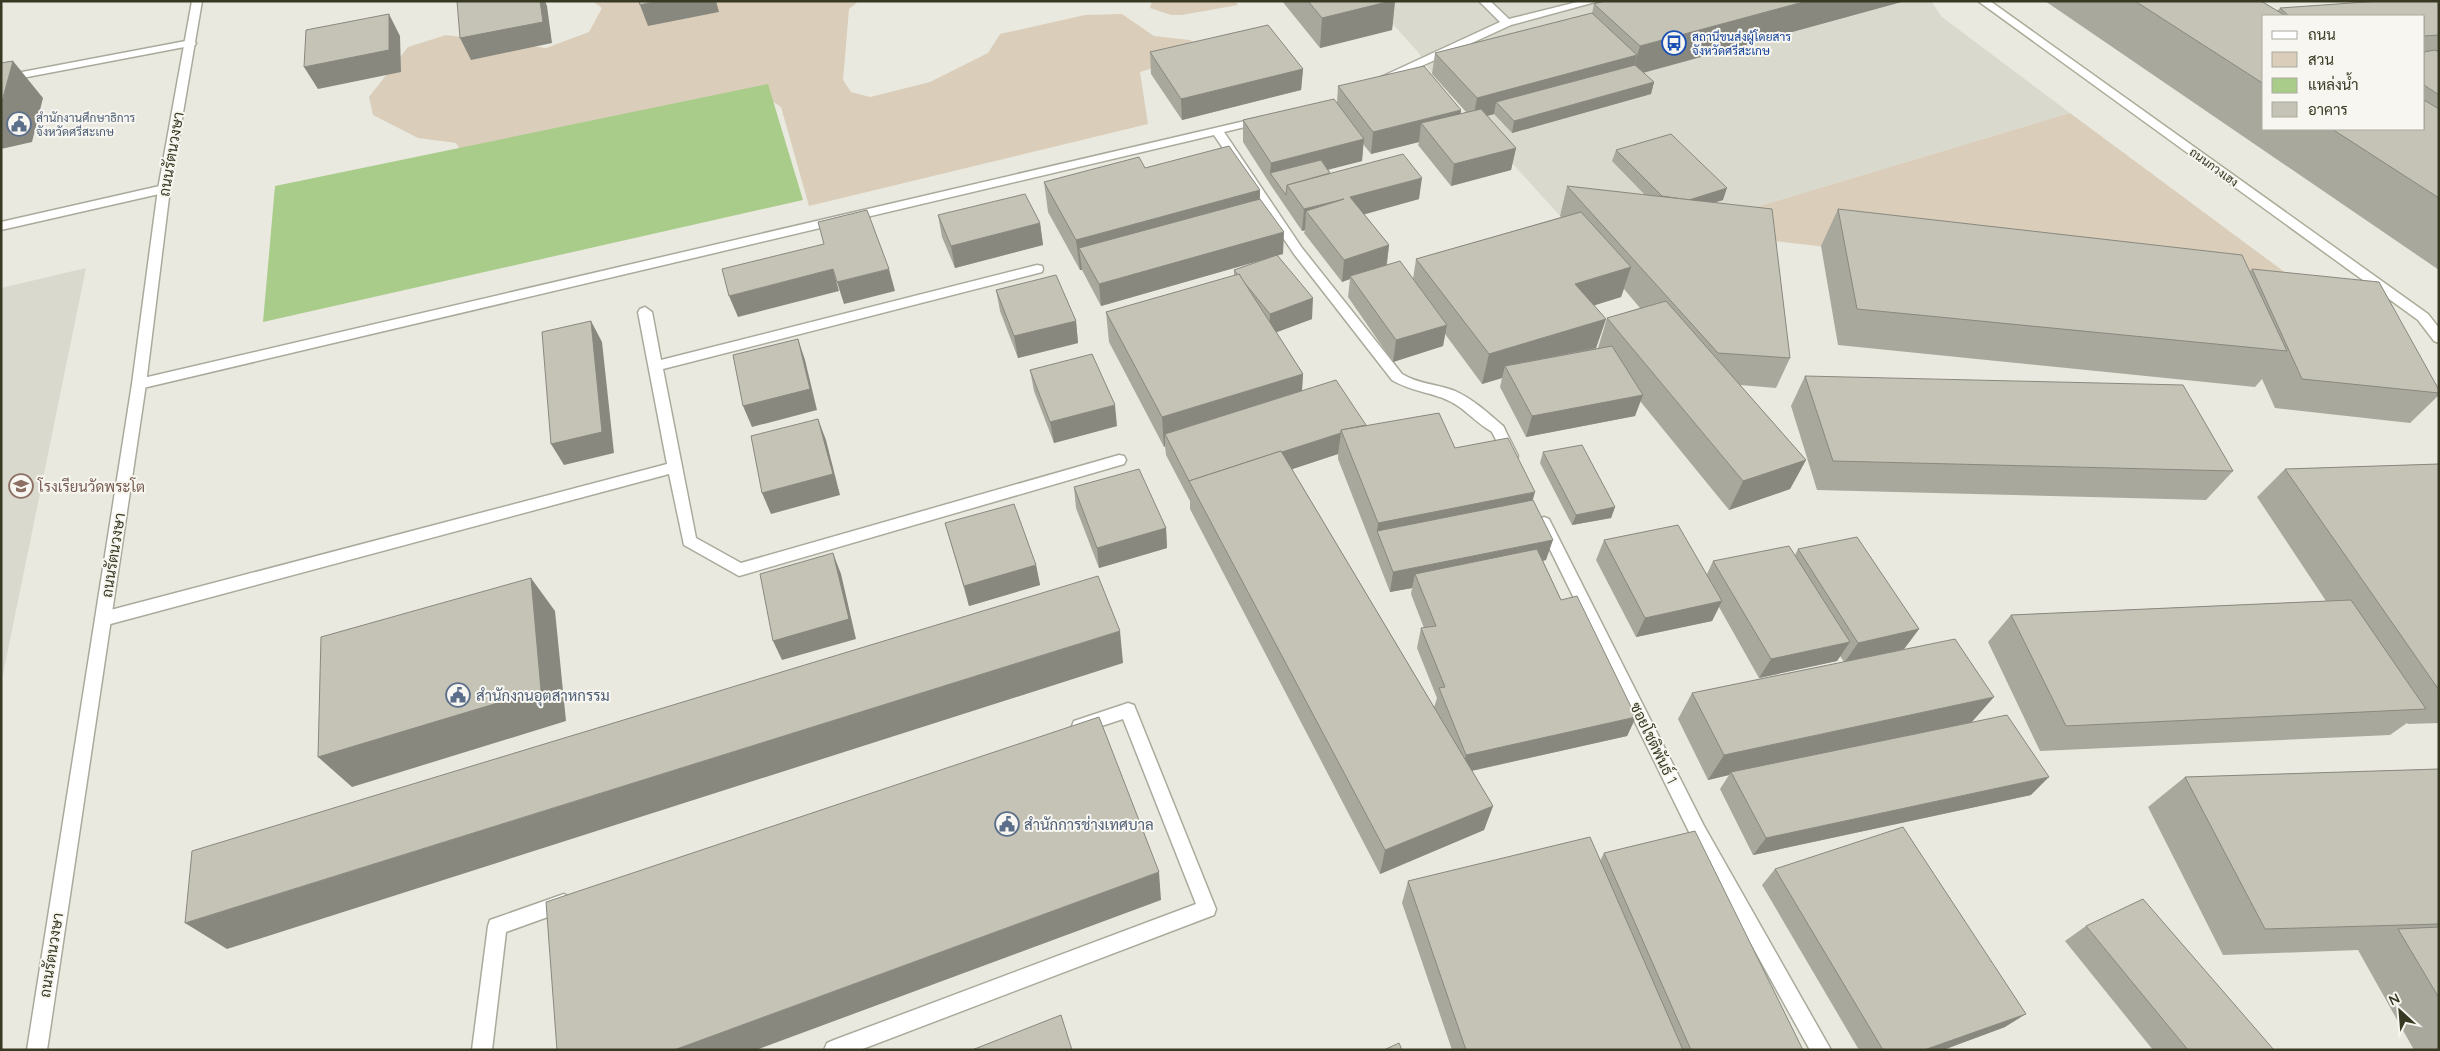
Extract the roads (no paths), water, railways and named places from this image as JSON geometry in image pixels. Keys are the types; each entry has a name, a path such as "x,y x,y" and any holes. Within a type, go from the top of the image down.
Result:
{"street":[{"name":"ถนนรัตนวงษา","path":"37,1050 139,384 164,189 197,1"},
{"path":"1484,1 1507,23"},
{"path":"1372,85 1507,23 1594,1"},
{"name":"ถนนกวงเฮง","path":"1984,1 2423,317 2439,338"},
{"path":"1,79 191,42"},
{"path":"139,384 1273,117"},
{"path":"1217,130 1298,251 1397,377 1410,386 1448,394 1478,413 1498,430 1520,475"},
{"path":"1,226 164,189"},
{"path":"656,366 1037,270"},
{"path":"645,312 689,541 739,570 1119,460"},
{"path":"2423,317 2439,319"},
{"path":"103,619 675,467"},
{"name":"ซอยโชติพันธ์ 1","path":"1538,510 1698,832 1822,1050"},
{"path":"834,1050 1207,910 1128,710 1062,733"},
{"path":"482,1050 497,926 582,897"}],"water":[{"path":"768,84 803,200 263,322 275,186"}],"place":[{"name":"สถานีขนส่งผู้โดยสาร จังหวัดศรีสะเกษ","path":"1674,43"},
{"name":"สำนักงานศึกษาธิการ จังหวัดศรีสะเกษ","path":"19,124"},
{"name":"โรงเรียนวัดพระโต","path":"21,486"},
{"name":"สำนักงานอุตสาหกรรม","path":"458,695"},
{"name":"สำนักการช่างเทศบาล","path":"1007,824"}]}
